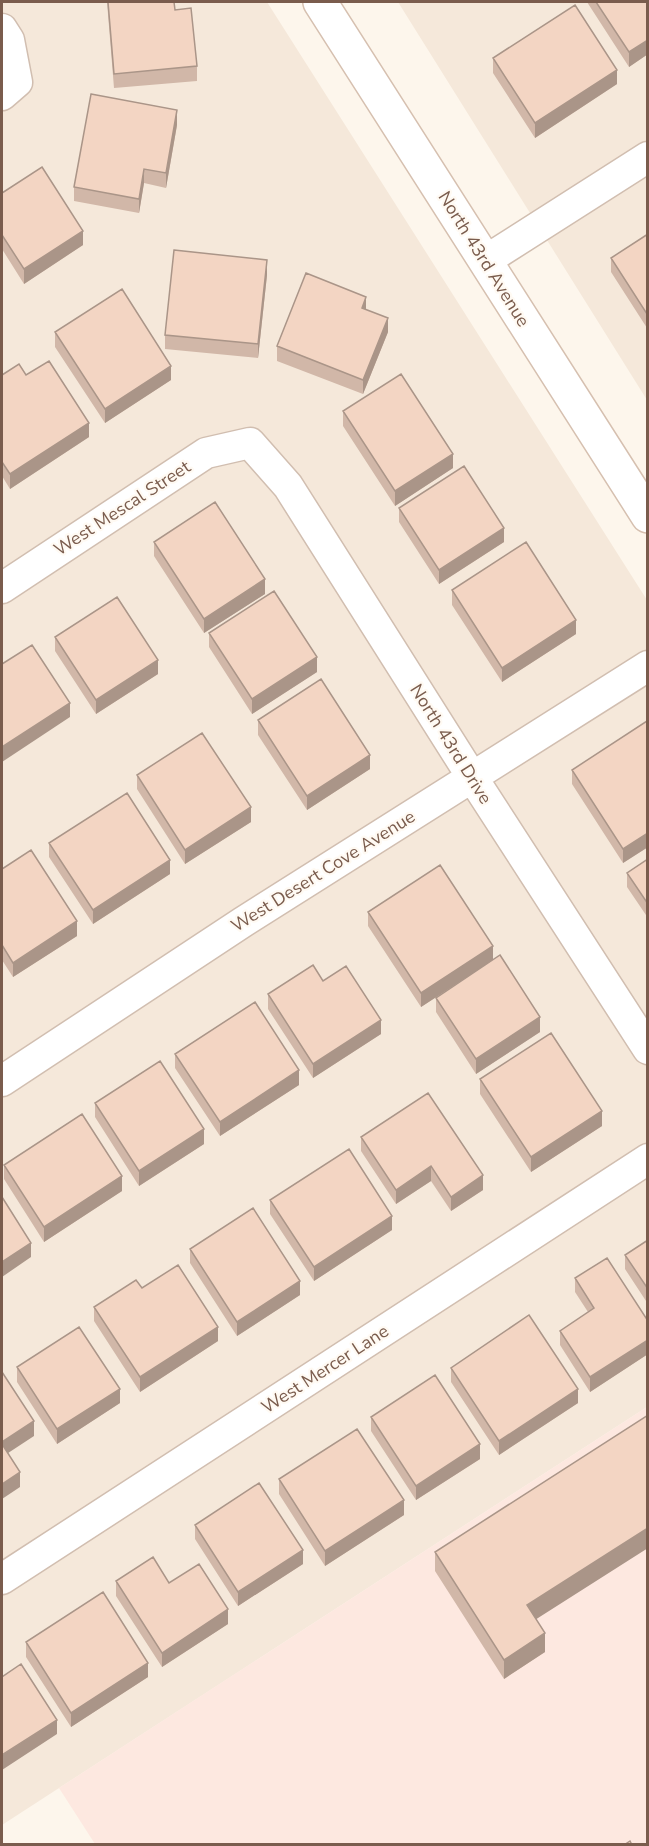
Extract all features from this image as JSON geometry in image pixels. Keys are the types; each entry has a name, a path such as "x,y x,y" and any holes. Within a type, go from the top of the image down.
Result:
{"main road":[{"name":"North 43rd Avenue","path":"320,2 648,516"}],"street":[{"path":"2,29 9,40 9,89"},
{"path":"485,261 648,157"},
{"name":"West Mescal Street","path":"2,588 206,453 250,443"},
{"name":"North 43rd Drive","path":"250,443 288,486 648,1049"},
{"name":"West Desert Cove Avenue","path":"2,1081 243,922 648,666"},
{"name":"West Mercer Lane","path":"2,1579 648,1159"}],"shaded area":[{"path":"2,2 267,2 647,600 647,1407 2,1825"},
{"path":"398,2 647,2 647,400"},
{"path":"647,1407 647,1844 95,1844 59,1788"}],"building":[{"path":"108,2 174,2 175,10 191,8 197,66 114,74"},
{"path":"596,2 648,2 648,40 629,52"},
{"path":"575,5 617,70 535,123 493,58"},
{"path":"91,94 177,110 166,173 144,169 139,199 74,187"},
{"path":"42,167 83,231 24,269 2,235 2,193"},
{"path":"648,234 648,314 647,314 611,258"},
{"path":"174,250 267,260 258,344 165,335"},
{"path":"306,273 366,297 362,308 388,318 363,380 277,346"},
{"path":"122,289 171,366 105,409 55,332"},
{"path":"49,361 89,423 10,474 2,462 2,375 19,364 26,375"},
{"path":"401,374 453,454 395,491 343,411"},
{"path":"464,466 504,528 439,570 399,508"},
{"path":"215,502 265,579 204,619 154,542"},
{"path":"526,542 576,620 502,668 452,590"},
{"path":"274,591 317,657 252,699 209,633"},
{"path":"117,597 158,660 96,700 55,637"},
{"path":"32,645 70,703 2,747 2,664"},
{"path":"321,679 370,755 307,796 258,720"},
{"path":"647,721 648,833 623,849 572,770"},
{"path":"202,733 251,807 185,850 137,775"},
{"path":"127,793 170,860 93,910 49,843"},
{"path":"31,850 77,921 13,963 2,945 2,869"},
{"path":"648,859 648,904 627,873"},
{"path":"440,865 493,946 421,993 368,912"},
{"path":"500,955 540,1017 476,1059 436,998"},
{"path":"313,965 323,981 346,966 381,1020 313,1064 268,994"},
{"path":"255,1002 299,1070 220,1122 175,1054"},
{"path":"551,1033 602,1111 531,1157 480,1079"},
{"path":"160,1061 204,1129 139,1171 95,1103"},
{"path":"428,1093 483,1175 451,1197 431,1166 396,1190 361,1137"},
{"path":"82,1114 122,1176 44,1227 4,1165"},
{"path":"349,1149 392,1216 314,1267 270,1200"},
{"path":"2,1197 31,1243 2,1262"},
{"path":"253,1208 300,1281 237,1322 190,1249"},
{"path":"648,1240 648,1289 625,1255"},
{"path":"607,1258 648,1321 648,1340 590,1377 560,1331 594,1308 575,1278"},
{"path":"178,1265 218,1327 140,1377 94,1307 136,1280 142,1288"},
{"path":"529,1315 578,1389 499,1441 451,1368"},
{"path":"79,1327 120,1389 57,1429 17,1367"},
{"path":"2,1372 34,1421 2,1442"},
{"path":"435,1375 480,1444 416,1486 371,1417"},
{"path":"648,1415 648,1528 527,1605 545,1633 504,1660 435,1552"},
{"path":"357,1429 404,1500 325,1551 279,1479"},
{"path":"2,1444 20,1472 2,1484"},
{"path":"259,1483 303,1550 238,1592 195,1525"},
{"path":"153,1557 169,1583 199,1564 228,1609 162,1653 116,1581"},
{"path":"103,1592 148,1663 71,1713 26,1642"},
{"path":"21,1664 57,1720 2,1755 2,1677"}]}
